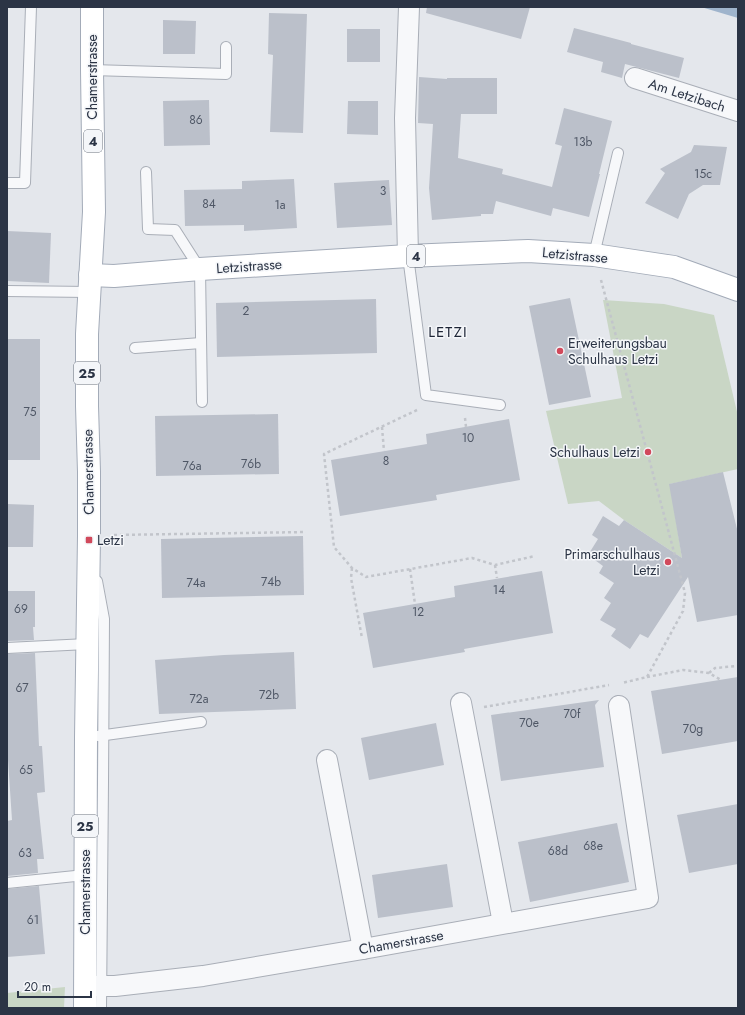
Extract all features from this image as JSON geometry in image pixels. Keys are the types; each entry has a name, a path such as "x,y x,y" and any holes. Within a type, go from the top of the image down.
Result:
{"main road":[{"name":"Chamerstrasse","path":"85,1008 93,986 85,875 95,736 87,644 89,472 87,334 94,212 92,7"},
{"name":"Letzistrasse","path":"90,284 114,276 200,269 408,256 528,251 594,254 674,267 738,290"}],"street":[{"path":"408,256 405,118 409,7"},
{"name":"Am Letzibach","path":"635,78 738,111"},
{"name":"Chamerstrasse","path":"93,986 115,986 203,976 648,898 619,706"},
{"path":"462,707 503,923"},
{"path":"327,760 363,949"}],"lane":[{"path":"7,183 25,183 31,7"},
{"path":"92,70 226,74 226,47"},
{"path":"594,254 618,153"},
{"path":"146,172 148,229 175,230 200,269 202,402"},
{"path":"408,256 426,395 500,405"},
{"path":"7,291 90,284"},
{"path":"135,348 201,343"},
{"path":"89,536 104,619 95,736 93,986 101,1008"},
{"path":"7,648 87,644"},
{"path":"95,736 201,722"},
{"path":"7,883 85,875"}],"path":[{"path":"594,254 685,593 683,611 647,677"},
{"path":"426,395 420,409 324,454 334,547 352,568 366,577 472,558 495,565 535,556"},
{"path":"382,427 384,451"},
{"path":"114,535 306,532"},
{"path":"495,565 497,578"},
{"path":"352,568 351,578 362,638"},
{"path":"410,569 415,604"},
{"path":"709,673 715,668 738,666"},
{"path":"462,707 609,685 683,670 709,673 721,680"}],"green space":[{"path":"603,300 664,304 714,315 738,416 738,469 670,484 682,558 624,520 599,501 568,504 546,411 622,398"},
{"path":"65,987 64,1008 7,1008 7,993"}],"water":[{"path":"701,7 738,7 738,18"}],"building":[{"path":"427,7 530,7 521,39 426,13"},
{"path":"269,13 307,14 303,133 270,132 273,55 268,54"},
{"path":"163,20 196,21 195,54 163,54"},
{"path":"574,28 684,58 679,78 625,64 622,78 601,72 603,62 567,52"},
{"path":"347,29 380,29 380,62 347,62"},
{"path":"419,77 447,79 497,78 497,114 461,114 458,158 503,169 502,174 552,187 562,146 555,144 564,108 612,121 589,217 553,208 551,216 496,201 493,214 432,220 429,188 433,124 418,123"},
{"path":"209,100 210,145 164,146 163,101"},
{"path":"348,101 378,101 378,135 347,134"},
{"path":"694,145 727,147 720,185 703,185 689,194 678,219 645,203 665,173 660,169 691,152"},
{"path":"294,179 297,228 244,231 244,225 185,226 184,190 242,189 242,181"},
{"path":"389,180 392,225 337,228 334,183"},
{"path":"7,231 51,233 49,283 7,281"},
{"name":"Erweiterungsbau Schulhaus Letzi","path":"570,298 591,397 549,405 529,306"},
{"path":"376,299 377,353 217,357 216,303"},
{"path":"7,339 40,339 40,460 7,460"},
{"path":"278,414 279,474 156,476 155,416"},
{"path":"509,419 520,480 436,495 437,500 340,516 331,460 427,444 426,434"},
{"name":"Primarschulhaus Letzi","path":"723,472 738,533 738,615 697,622 688,577 648,638 640,634 630,649 611,636 616,629 600,620 611,603 604,598 614,583 599,573 603,566 588,555 598,539 592,535 603,516 619,526 624,520 682,558 669,484"},
{"path":"7,504 34,505 33,547 7,547"},
{"path":"303,536 304,595 162,598 161,539"},
{"path":"542,571 553,633 464,649 465,652 373,668 363,613 455,597 454,586"},
{"path":"7,591 35,591 35,627 33,627 34,640 7,641"},
{"path":"294,652 296,709 159,714 155,660"},
{"path":"35,653 39,746 42,746 45,792 37,793 44,859 37,859 38,873 7,876 7,821 12,820 7,745 7,654"},
{"path":"738,677 738,741 662,754 651,691"},
{"path":"599,700 595,705 604,767 501,781 491,715"},
{"path":"436,723 444,765 369,780 361,738"},
{"path":"738,804 738,864 689,873 677,815"},
{"path":"617,823 629,882 530,902 518,842"},
{"path":"447,864 453,907 378,918 372,875"},
{"path":"39,886 45,954 7,957 7,889"}],"place":[{"name":"Erweiterungsbau Schulhaus Letzi","path":"560,351"},
{"name":"Schulhaus Letzi","path":"648,452"},
{"name":"Letzi","path":"89,540"},
{"name":"Primarschulhaus Letzi","path":"668,562"}],"district":[{"name":"LETZI","path":"448,332"}]}
